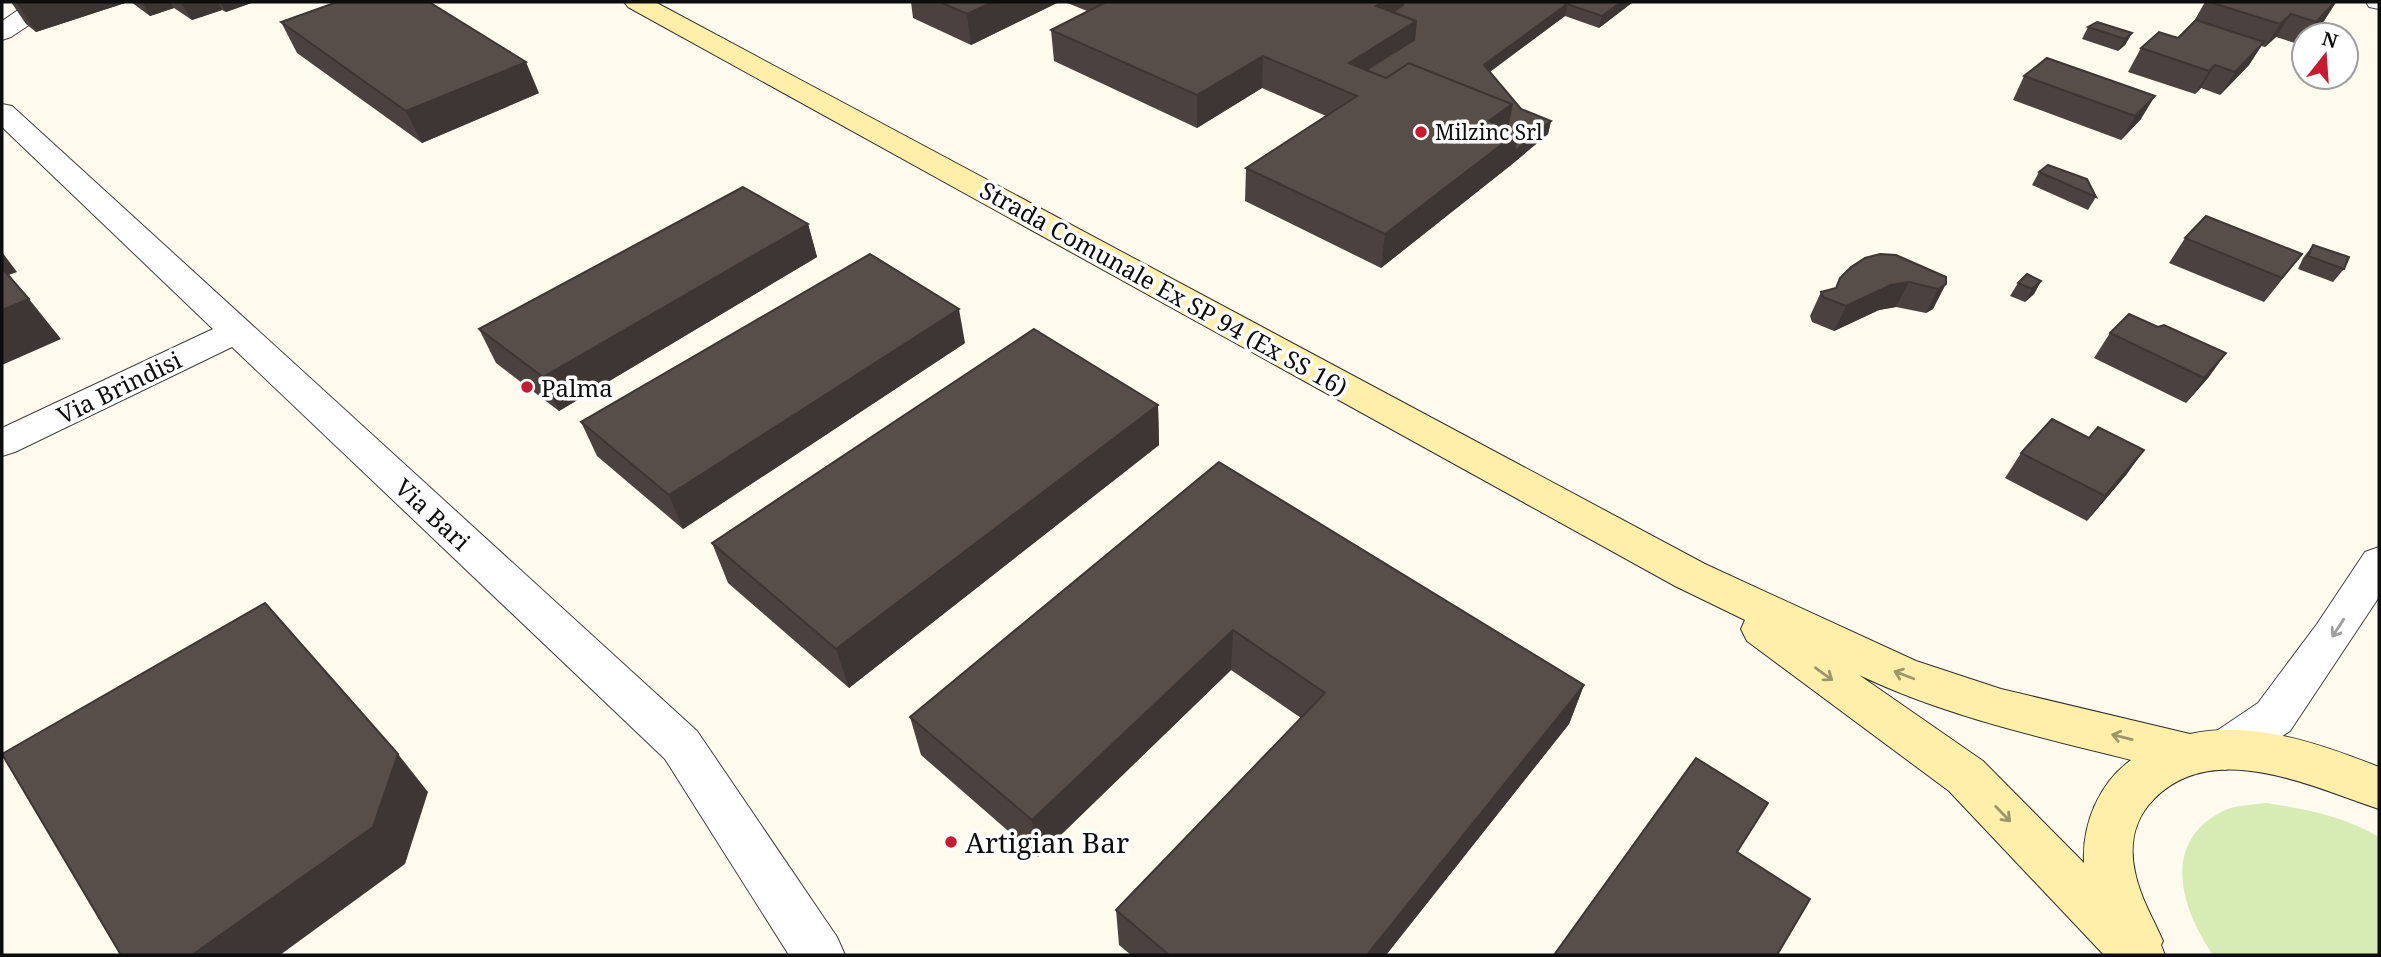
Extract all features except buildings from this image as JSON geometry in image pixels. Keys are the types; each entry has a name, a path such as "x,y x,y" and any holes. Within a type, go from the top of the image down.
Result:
{"main road":[{"name":"Strada Comunale Ex SP 94 (Ex SS 16)","path":"638,2 1690,575 1902,675 2001,708 2207,752 2297,758 2379,788"},
{"name":"Strada Comunale Ex SP 94 (Ex SS 16)","path":"1690,575 1966,776 2142,955"},
{"path":"2142,955 2118,904 2108,850 2118,804 2146,773 2207,752"}],"street":[{"path":"2,32 47,2"},
{"name":"Via Bari","path":"2,112 681,745 819,955"},
{"name":"Via Brindisi","path":"2,443 237,331"},
{"path":"2207,752 2274,716 2378,576"}],"green space":[{"path":"2266,803 2338,819 2379,837 2379,955 2213,955 2192,917 2185,897 2182,877 2190,840 2203,824 2223,811 2238,806"}],"place":[{"name":"Milzinc Srl","path":"1421,132"},
{"name":"Palma","path":"527,387"},
{"name":"Artigian Bar","path":"951,842"}]}
